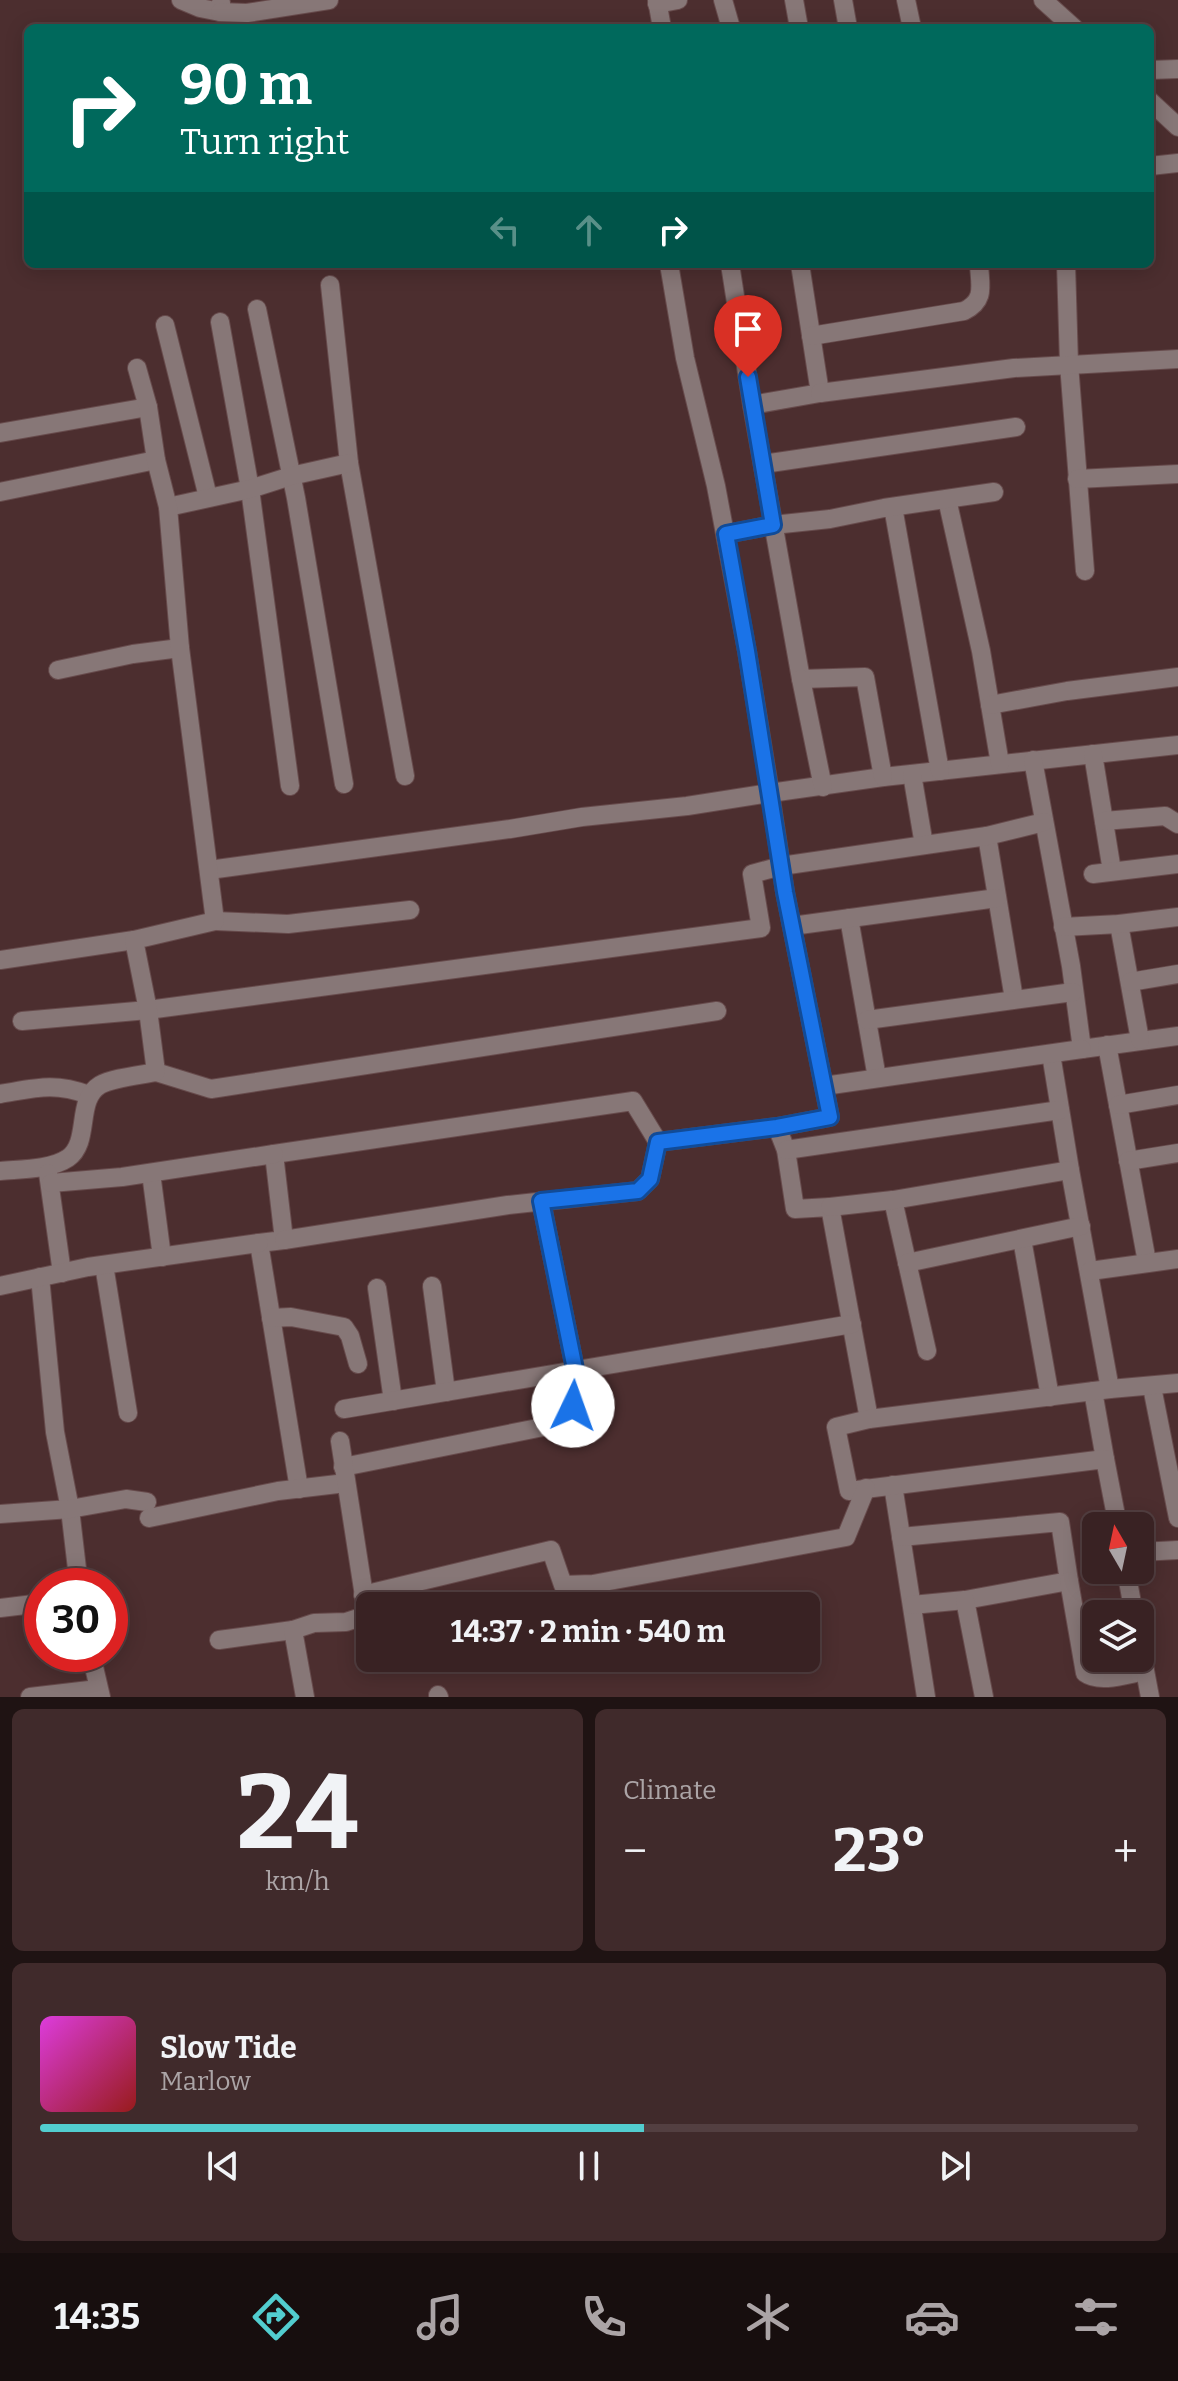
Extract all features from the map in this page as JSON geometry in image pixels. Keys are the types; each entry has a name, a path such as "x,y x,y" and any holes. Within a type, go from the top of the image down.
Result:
{"street":[{"path":"181,0 200,8 220,6 247,13 329,0"},
{"path":"661,24 657,2 678,0"},
{"path":"723,0 730,24"},
{"path":"794,0 798,24"},
{"path":"843,0 847,24"},
{"path":"906,0 911,24"},
{"path":"1043,0 1070,24"},
{"path":"1154,70 1178,69"},
{"path":"1154,105 1178,127"},
{"path":"1154,166 1178,163"},
{"path":"658,1142 830,1117 781,866 726,534 685,358 670,268"},
{"path":"731,268 773,525 823,787"},
{"path":"801,268 820,393"},
{"path":"811,336 964,311 974,306 980,297 979,268"},
{"path":"1066,268 1069,364 1085,571"},
{"path":"330,285 349,463 405,776"},
{"path":"257,309 291,476 344,784"},
{"path":"220,322 250,489 290,786"},
{"path":"165,325 208,497"},
{"path":"752,405 1014,368 1178,359"},
{"path":"137,368 168,507 180,648 215,921"},
{"path":"0,433 148,407"},
{"path":"763,464 1016,427"},
{"path":"0,492 156,460"},
{"path":"168,507 349,463"},
{"path":"1077,479 1178,474"},
{"path":"726,534 994,492"},
{"path":"947,499 981,651 1000,764"},
{"path":"893,507 940,771"},
{"path":"58,670 133,654 180,648"},
{"path":"801,679 865,677 883,777"},
{"path":"990,705 1067,691 1178,677"},
{"path":"209,870 883,777 1178,745"},
{"path":"1093,754 1104,821 1103,873 1178,864"},
{"path":"1033,760 1071,966 1082,1049"},
{"path":"912,774 924,845"},
{"path":"1104,821 1165,816 1178,824"},
{"path":"22,1021 148,1010 761,928 752,874 781,866 987,836 1044,822"},
{"path":"987,836 1014,999"},
{"path":"792,926 997,898"},
{"path":"0,960 134,940 215,921 288,924 410,910"},
{"path":"1063,927 1178,917"},
{"path":"849,918 877,1078"},
{"path":"1119,924 1140,1040"},
{"path":"134,940 156,1072"},
{"path":"1130,982 1178,974"},
{"path":"867,1020 1073,992"},
{"path":"48,1175 69,1157 78,1143 89,1095 101,1084 156,1072 211,1089 717,1011"},
{"path":"824,1086 1178,1036"},
{"path":"1107,1045 1147,1262"},
{"path":"1051,1054 1090,1271 1102,1390 1105,1459 1115,1512"},
{"path":"0,1094 66,1087 89,1095"},
{"path":"1118,1105 1178,1095"},
{"path":"0,1171 87,1181 633,1101 658,1142 650,1179 638,1191 541,1201 104,1265 0,1286"},
{"path":"786,1150 1060,1110"},
{"path":"777,1127 786,1150 795,1209 893,1200 1070,1170"},
{"path":"1128,1161 1178,1153"},
{"path":"274,1154 284,1240"},
{"path":"151,1173 162,1257"},
{"path":"48,1175 62,1273"},
{"path":"893,1200 927,1351"},
{"path":"0,1514 70,1509 126,1499 148,1510 299,1489 344,1475 553,1425 567,1418 573,1406 575,1369 541,1201"},
{"path":"830,1207 869,1419"},
{"path":"907,1263 1081,1226"},
{"path":"1022,1239 1050,1397"},
{"path":"259,1243 299,1489"},
{"path":"1090,1271 1178,1259"},
{"path":"104,1265 128,1413"},
{"path":"40,1277 55,1432 70,1509 77,1568"},
{"path":"432,1286 446,1392"},
{"path":"377,1288 393,1401"},
{"path":"271,1318 291,1317 344,1327 350,1336 358,1364"},
{"path":"344,1409 852,1324"},
{"path":"1105,1459 849,1491 836,1427 869,1419 1178,1383"},
{"path":"1152,1387 1172,1450 1178,1518"},
{"path":"340,1441 363,1592"},
{"path":"893,1485 926,1697"},
{"path":"376,1592 551,1550 563,1585 577,1586 846,1537 866,1488"},
{"path":"901,1537 1060,1522 1082,1659"},
{"path":"1154,1551 1178,1550"},
{"path":"912,1605 965,1600 1069,1581"},
{"path":"965,1600 984,1697"},
{"path":"0,1608 24,1605"},
{"path":"219,1640 356,1619"},
{"path":"293,1630 305,1697"},
{"path":"30,1697 99,1693 95,1672"},
{"path":"1085,1672 1099,1678 1138,1672"},
{"path":"1145,1672 1150,1697"}],"route":[{"path":"573,1406 575,1369 541,1201 638,1191 650,1179 658,1142 830,1117 785,892 726,534 773,525 748,377"}]}
